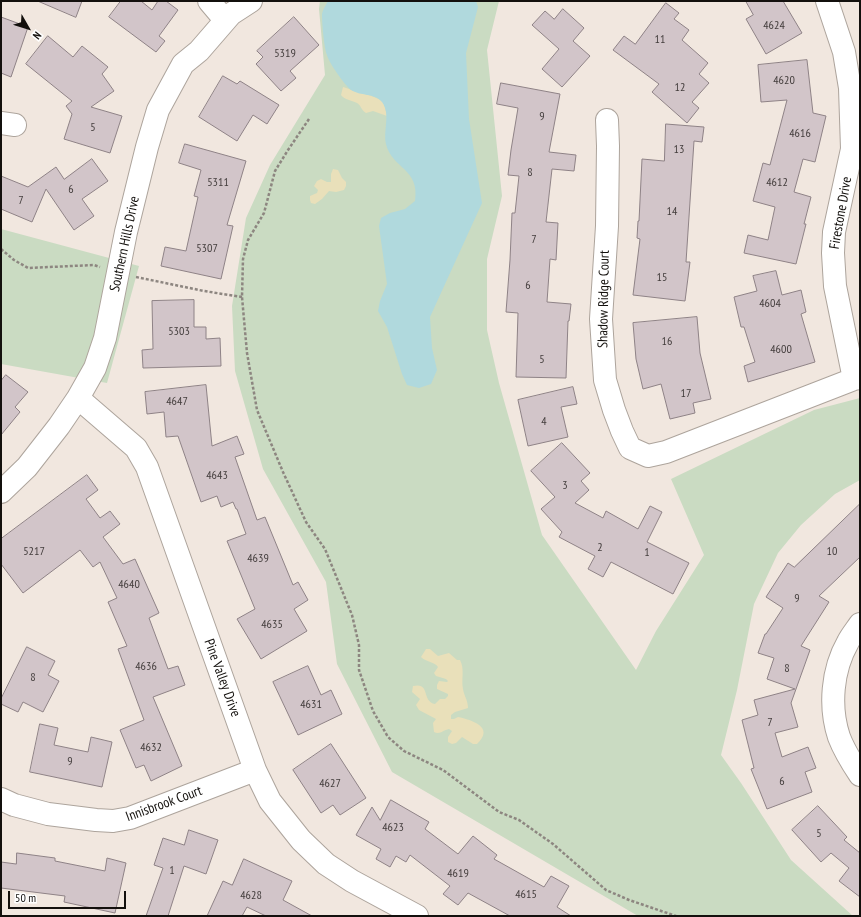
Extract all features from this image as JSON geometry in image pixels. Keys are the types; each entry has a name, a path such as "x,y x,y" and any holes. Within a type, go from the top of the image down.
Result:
{"street":[{"path":"209,1 238,7"},
{"name":"Firestone Drive","path":"827,1 844,52 850,88 852,149 834,232 833,253 835,286 857,378"},
{"name":"Southern Hills Drive","path":"1,492 27,467 60,426 95,368 105,338 126,232 147,147 158,110 183,64 238,7"},
{"name":"Shadow Ridge Court","path":"607,120 607,226 601,319 604,366 605,380 614,410 630,448 648,456 666,452 857,378"},
{"name":"Pine Valley Drive","path":"78,398 136,448 147,467 255,770 270,801 301,840 326,864 352,881 417,916"},
{"path":"860,624 848,641 840,660 833,694 834,711 839,737 853,765 860,775"},
{"name":"Innisbrook Court","path":"1,799 48,814 113,821 130,818 255,770"}],"path":[{"path":"309,119 275,171 264,213 248,240 243,259 242,297 247,353 256,410 306,522 325,549 352,615 358,645 358,670 373,711 388,737 404,751 443,770 500,812 519,820 553,844 606,890 629,900 676,916"}],"green space":[{"path":"320,1 499,1 487,50 502,196 487,259 487,330 499,383 542,535 636,670 656,631 704,555 671,479 814,410 860,398 860,480 835,494 801,525 778,553 754,604 737,690 721,755 791,860 853,916 638,916 392,772 337,664 326,582 263,469 235,371 232,306 246,218 270,165 325,75 319,9"},
{"path":"1,229 139,266 107,383 1,364"}],"sand":[{"path":"343,87 380,99 385,106 387,116 373,111 366,113 358,104 341,95"},
{"path":"333,169 338,170 346,182 344,190 336,192 329,191 315,204 311,203 310,196 317,193 318,190 314,186 317,181 321,179 331,182 331,174"},
{"path":"426,649 430,649 438,656 449,653 457,660 460,660 462,667 463,689 468,708 455,712 451,715 451,719 458,717 480,725 484,733 477,744 473,744 462,737 456,743 452,744 448,742 448,737 452,731 449,729 440,733 434,732 433,723 436,719 419,710 416,705 420,699 412,692 413,686 422,687 428,699 435,704 440,699 445,699 448,696 448,694 437,689 437,685 439,681 448,681 436,676 434,673 438,667 421,657"}],"water":[{"path":"328,1 476,1 478,7 466,53 469,119 482,203 430,317 432,348 437,370 431,384 419,388 407,385 387,327 378,311 380,301 387,284 379,226 381,218 390,213 405,209 415,201 415,190 410,175 394,159 386,144 386,112 382,102 375,97 351,90 328,59 324,41 322,15"}],"building":[{"path":"38,1 82,1 76,17"},
{"path":"121,1 141,1 152,10 158,1 166,1 178,10 159,36 165,41 156,52 109,17"},
{"path":"746,1 783,1 802,33 766,54 746,19 753,15"},
{"path":"666,3 679,13 674,19 689,30 682,40 708,63 699,74 709,83 692,102 699,108 687,123 652,92 659,84 613,50 624,36 635,44"},
{"path":"563,9 584,28 573,41 590,56 562,87 542,69 559,49 532,25 545,11 554,19"},
{"path":"1,17 28,27 11,77 1,73"},
{"path":"294,17 319,45 290,71 296,78 281,91 256,64 263,57 257,51"},
{"path":"48,36 73,57 82,46 108,67 102,74 114,91 91,107 122,116 110,153 64,139 72,114 66,106 72,101 26,64"},
{"path":"807,60 813,113 826,116 815,162 803,159 794,192 811,197 796,264 744,253 748,235 768,240 775,207 753,201 763,163 770,165 787,100 761,102 758,65"},
{"path":"223,76 237,84 240,81 279,105 267,124 253,115 237,141 199,117"},
{"path":"501,83 560,94 549,152 576,155 574,171 552,169 546,222 558,223 556,260 550,259 547,302 571,304 568,321 566,378 516,377 518,313 506,312 512,213 515,213 519,176 508,175 518,108 497,104"},
{"path":"666,124 704,127 702,142 694,141 686,262 690,262 685,301 633,295 640,239 637,238 642,159 664,161"},
{"path":"185,144 246,161 227,225 233,226 221,279 161,266 165,247 186,251 198,197 194,196 201,170 179,163"},
{"path":"92,159 108,181 82,199 94,216 74,230 46,189 32,222 1,209 1,176 28,187 56,167 64,179"},
{"path":"776,271 782,295 801,290 806,312 801,314 815,362 748,382 744,366 755,362 744,327 741,327 734,297 757,291 753,276"},
{"path":"194,300 194,327 206,327 206,339 220,338 221,366 143,368 142,350 153,349 152,301"},
{"path":"697,317 700,353 711,399 693,403 695,413 670,419 661,384 643,389 636,359 633,323"},
{"path":"6,375 28,392 15,407 20,412 1,435 1,381"},
{"path":"206,385 212,446 237,436 244,454 235,457 257,520 265,517 293,585 298,582 308,600 294,609 307,631 261,659 237,619 255,609 227,541 246,534 237,509 233,502 221,507 217,496 201,502 178,436 166,437 164,412 147,414 145,392"},
{"path":"573,387 577,404 561,407 568,437 528,446 518,400"},
{"path":"562,443 590,473 581,481 589,490 575,503 603,518 606,511 638,529 650,506 662,512 647,542 689,563 673,594 611,562 603,577 588,569 595,556 559,537 562,532 541,509 555,497 531,471"},
{"path":"87,475 98,490 86,499 100,518 110,511 120,524 103,537 123,564 135,559 159,613 149,618 168,669 178,666 185,685 153,697 182,766 151,781 144,765 136,768 120,730 144,720 118,649 127,646 108,602 117,598 100,562 93,567 80,550 23,593 1,564 1,539"},
{"path":"860,504 860,557 819,596 829,602 801,646 810,650 791,703 798,727 775,733 782,757 808,747 816,768 805,772 812,792 767,809 751,769 754,768 742,720 758,715 754,700 795,689 767,679 774,658 758,653 765,634 783,608 766,597 788,563 794,567"},
{"path":"27,647 55,661 48,675 59,681 43,712 23,702 18,712 1,704 1,699"},
{"path":"308,666 321,695 331,690 342,714 298,735 273,682"},
{"path":"40,724 58,728 54,745 88,752 91,737 112,742 102,787 30,772"},
{"path":"331,744 366,798 340,815 333,805 321,813 293,770"},
{"path":"391,800 429,822 425,829 458,854 473,836 497,855 494,859 544,887 551,876 569,886 557,907 571,916 510,916 468,893 458,905 443,894 450,886 410,855 406,862 396,856 390,867 376,859 381,849 356,835 372,807 380,820"},
{"path":"818,806 847,837 844,840 860,853 860,897 839,881 849,868 831,853 821,862 792,830"},
{"path":"189,830 218,840 206,874 184,866 168,916 146,916 163,868 154,865 163,838 184,845"},
{"path":"17,853 55,858 55,861 105,871 107,858 126,863 115,913 64,902 65,896 1,888 1,862 16,864"},
{"path":"244,859 292,881 283,900 312,916 266,916 247,907 242,916 207,916 223,881 232,885"}]}
